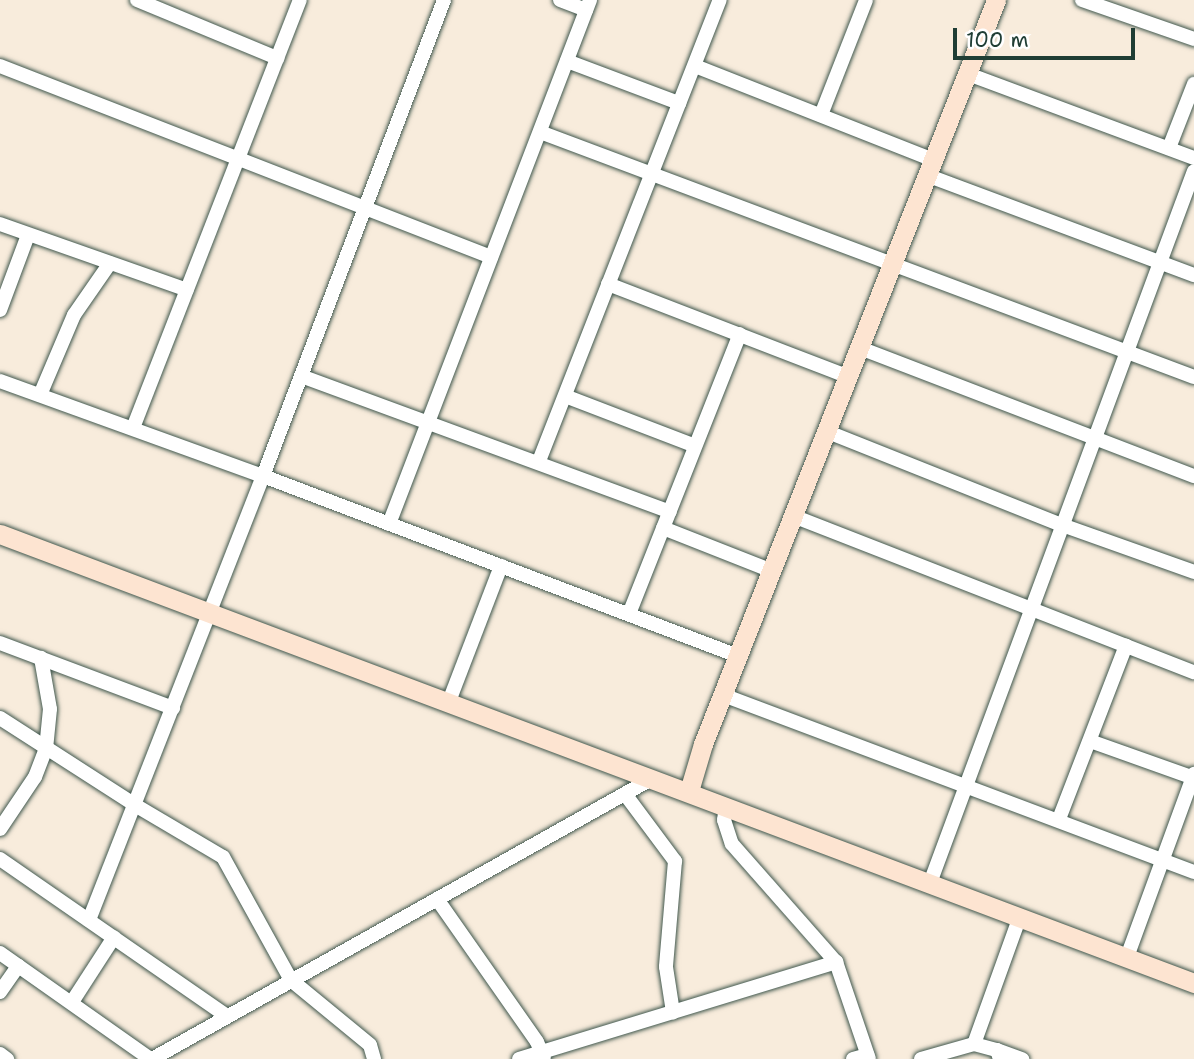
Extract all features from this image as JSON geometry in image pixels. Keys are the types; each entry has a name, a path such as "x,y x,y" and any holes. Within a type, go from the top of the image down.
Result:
{"street":[{"path":"137,0 277,58"},
{"path":"133,428 300,0"},
{"path":"89,920 263,476 444,0"},
{"path":"389,524 588,5 560,0"},
{"path":"539,461 720,0"},
{"path":"821,115 866,0"},
{"path":"689,791 738,656 894,266 996,0"},
{"path":"1082,0 1194,39"},
{"path":"567,61 679,103"},
{"path":"0,66 491,257"},
{"path":"695,66 821,115 932,168 1194,275"},
{"path":"968,74 1194,158"},
{"path":"1169,148 1194,84"},
{"path":"540,132 1194,377"},
{"path":"930,883 1125,351 1194,172"},
{"path":"0,224 187,289"},
{"path":"0,310 28,235"},
{"path":"40,395 74,315 110,263"},
{"path":"608,284 849,377"},
{"path":"629,614 740,334"},
{"path":"860,348 1194,476"},
{"path":"301,376 539,461 670,512"},
{"path":"0,381 263,476 738,656"},
{"path":"565,396 695,446"},
{"path":"828,432 1062,526 1194,572"},
{"path":"793,516 1194,671"},
{"path":"663,528 772,570"},
{"path":"0,534 209,615 689,791 1019,919 1194,983"},
{"path":"448,704 500,566"},
{"path":"0,643 173,708"},
{"path":"1059,820 1126,645"},
{"path":"0,829 35,777 46,749 50,709 41,658"},
{"path":"723,695 1194,872"},
{"path":"0,718 135,805 223,857 291,980 370,1045 374,1059"},
{"path":"1090,741 1194,777 1127,957"},
{"path":"0,953 151,1059 653,778"},
{"path":"625,793 675,861 666,967 673,1012"},
{"path":"726,806 724,820 732,844 836,962 863,1058"},
{"path":"0,859 227,1016"},
{"path":"437,900 543,1055"},
{"path":"974,1044 1019,919"},
{"path":"72,1002 114,937"},
{"path":"519,1059 543,1055 836,962"},
{"path":"0,992 18,966"},
{"path":"921,1059 974,1044 1022,1059"},
{"path":"0,1054 7,1059"}]}
